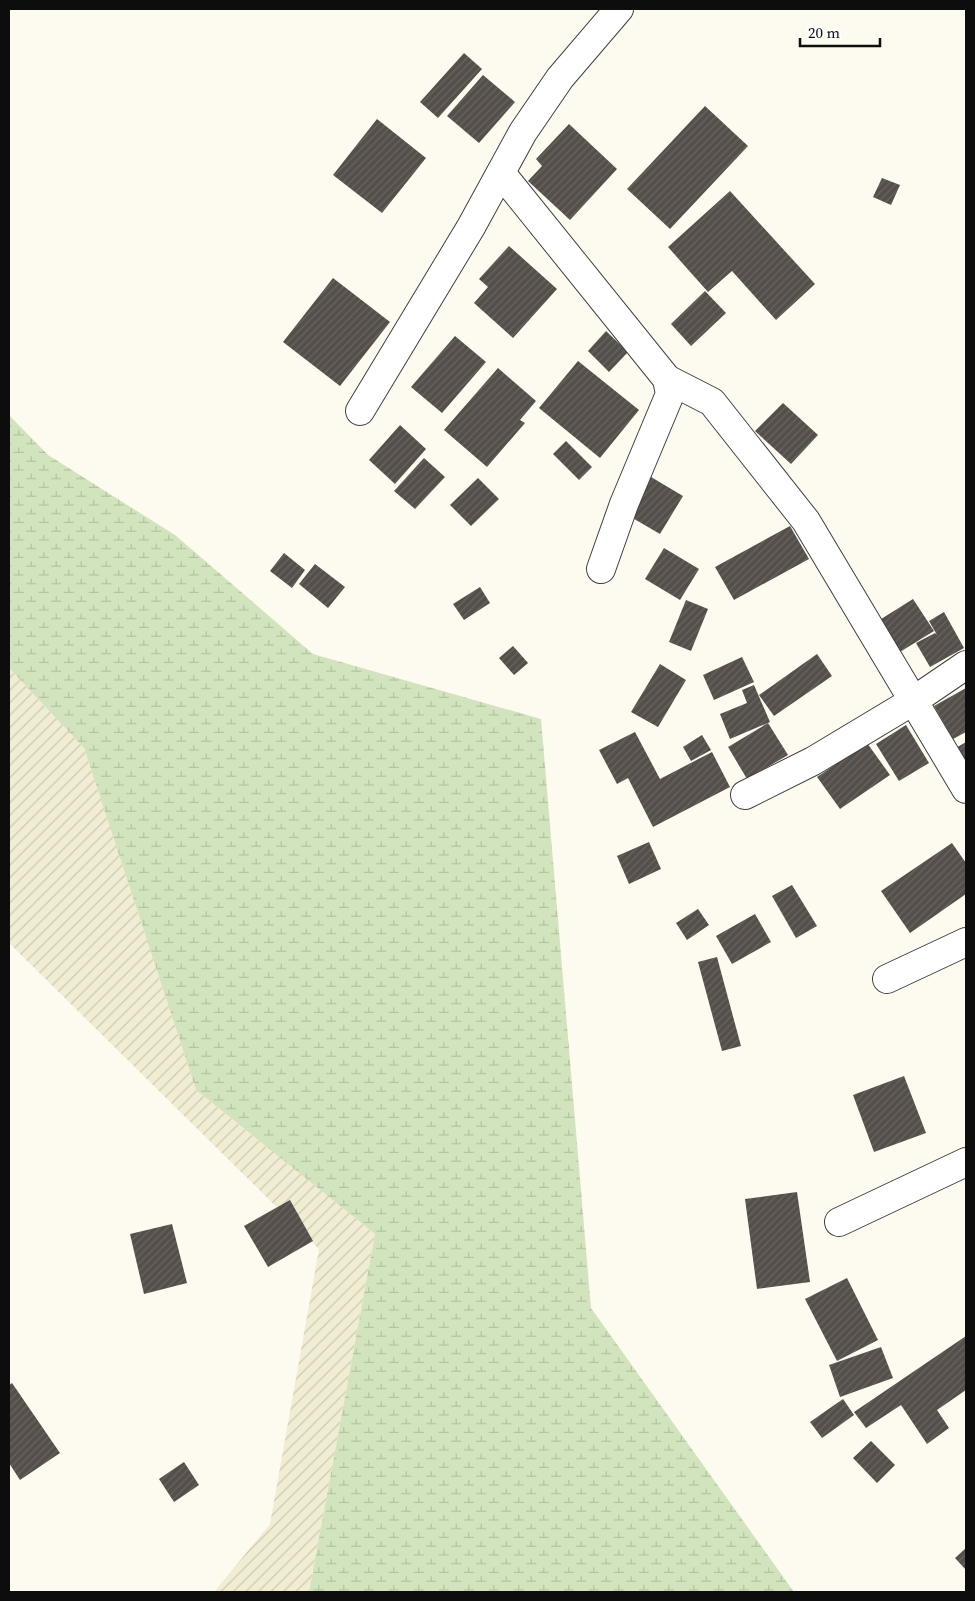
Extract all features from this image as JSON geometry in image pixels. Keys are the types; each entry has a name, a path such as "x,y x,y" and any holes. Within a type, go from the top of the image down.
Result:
{"street":[{"path":"360,411 471,227 523,132 560,78 619,9"},
{"path":"500,173 639,342 667,379 670,394 624,504 601,569"},
{"path":"667,379 712,402 806,521 966,789"},
{"path":"745,795 813,762 913,701 966,664"},
{"path":"887,979 966,942"},
{"path":"839,1222 966,1162"}],"shaded area":[{"path":"9,668 84,748 196,1090 375,1234 309,1592 214,1592 270,1524 319,1249 9,943"}],"green space":[{"path":"9,415 48,455 175,535 313,654 541,719 591,1308 794,1592 309,1592 375,1234 196,1090 84,748 9,668"}],"building":[{"path":"464,53 482,69 438,118 420,102"},
{"path":"483,75 515,102 479,143 447,116"},
{"path":"705,106 748,146 670,229 627,189"},
{"path":"377,119 426,158 382,213 333,175"},
{"path":"569,124 617,169 570,220 528,181 542,166 536,159"},
{"path":"882,178 900,185 891,205 873,197"},
{"path":"730,191 815,284 776,320 732,271 708,292 668,247"},
{"path":"509,246 557,289 513,338 474,303 488,287 479,279"},
{"path":"333,278 390,322 340,386 283,342"},
{"path":"705,291 726,313 691,346 671,324"},
{"path":"606,331 628,352 609,372 588,351"},
{"path":"455,336 486,362 442,413 411,387"},
{"path":"578,361 639,410 600,458 539,408"},
{"path":"498,368 536,401 520,420 525,423 487,467 444,430"},
{"path":"783,403 818,435 791,464 755,431"},
{"path":"400,425 426,449 395,484 369,460"},
{"path":"566,441 592,467 579,480 553,454"},
{"path":"424,458 445,477 415,509 394,491"},
{"path":"646,474 683,496 660,534 624,513"},
{"path":"478,478 499,499 471,526 450,505"},
{"path":"790,526 809,559 734,600 715,567"},
{"path":"664,548 699,569 680,600 645,579"},
{"path":"284,553 305,570 292,588 270,571"},
{"path":"315,564 345,587 328,608 299,584"},
{"path":"480,587 490,603 464,620 453,604"},
{"path":"913,599 934,631 882,663 862,631"},
{"path":"686,600 708,609 691,651 669,642"},
{"path":"944,612 964,648 930,667 916,643 935,633 937,635 929,621"},
{"path":"513,646 528,663 514,675 499,658"},
{"path":"817,654 832,676 774,716 759,695"},
{"path":"742,657 754,682 714,700 703,675"},
{"path":"660,664 686,680 658,727 631,712"},
{"path":"754,685 770,722 730,739 720,714 747,703 742,690"},
{"path":"966,688 966,732 953,739 934,706"},
{"path":"768,723 788,755 747,779 728,747"},
{"path":"906,725 929,763 899,781 876,744"},
{"path":"635,732 660,779 712,752 730,787 653,827 628,778 617,784 599,750"},
{"path":"702,735 711,750 691,761 683,747"},
{"path":"966,742 966,781 949,752"},
{"path":"867,743 890,775 840,809 817,777"},
{"path":"649,842 661,869 629,884 617,856"},
{"path":"952,843 966,863 966,894 910,933 881,891"},
{"path":"792,885 817,926 796,938 772,896"},
{"path":"698,909 709,925 687,940 676,923"},
{"path":"755,914 771,942 732,964 716,936"},
{"path":"717,957 741,1046 722,1051 698,962"},
{"path":"904,1076 926,1133 874,1152 853,1095"},
{"path":"797,1192 810,1282 757,1289 745,1199"},
{"path":"290,1200 313,1241 268,1267 244,1226"},
{"path":"172,1224 187,1283 144,1294 130,1234"},
{"path":"847,1278 878,1340 837,1361 805,1299"},
{"path":"966,1336 966,1390 937,1410 949,1428 927,1444 901,1405 866,1428 854,1412"},
{"path":"881,1347 893,1378 840,1397 829,1365"},
{"path":"12,1383 60,1453 20,1480 9,1463 9,1385"},
{"path":"843,1399 854,1415 822,1438 810,1422"},
{"path":"871,1441 895,1465 877,1483 853,1458"},
{"path":"184,1462 199,1485 174,1502 159,1479"},
{"path":"966,1548 966,1570 955,1558"}]}
